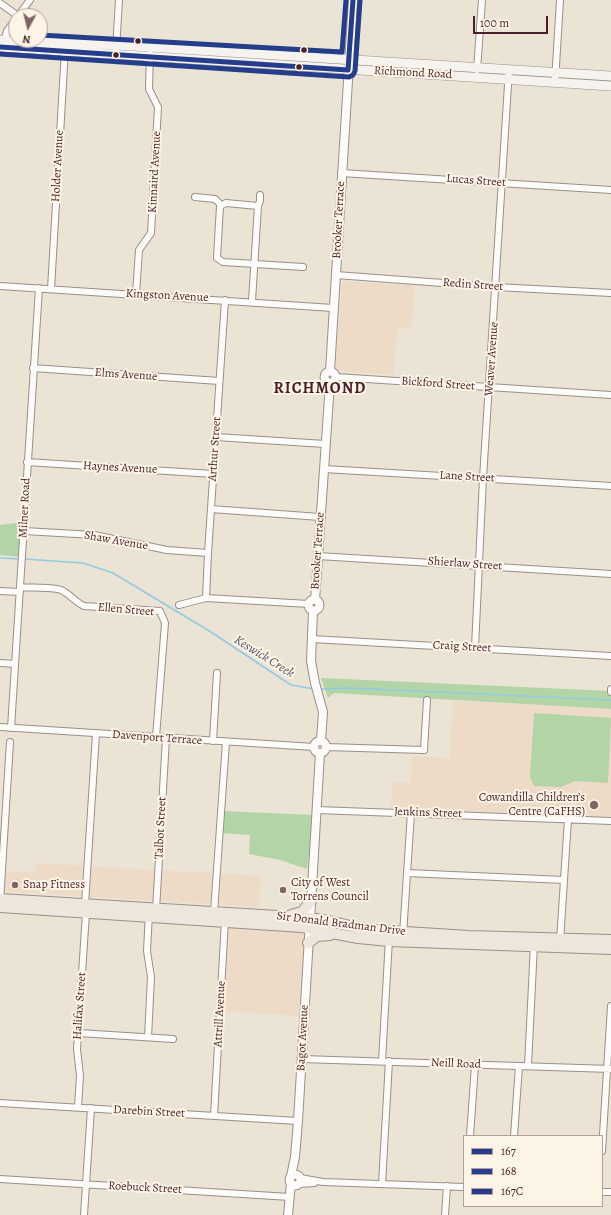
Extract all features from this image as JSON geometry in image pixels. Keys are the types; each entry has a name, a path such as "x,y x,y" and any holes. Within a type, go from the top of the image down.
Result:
{"main road":[{"name":"Richmond Road","path":"2,44 116,50 151,47 611,76"},
{"name":"Richmond Road","path":"116,50 150,57 611,86"},
{"path":"281,917 302,912 311,901"},
{"name":"Sir Donald Bradman Drive","path":"0,902 309,923 329,920 389,936"},
{"name":"Sir Donald Bradman Drive","path":"152,913 214,912 226,917 281,917 309,923 338,935 403,937 469,936 560,943 611,949"},
{"path":"308,943 317,936 338,935"},
{"name":"Sir Donald Bradman Drive","path":"560,943 611,940"}],"street":[{"path":"116,50 119,0"},
{"name":"Brooker Terrace","path":"324,744 323,712 311,661 312,605 318,556 325,444 332,377 333,308 353,0"},
{"path":"477,77 482,0"},
{"path":"555,82 560,0"},
{"path":"0,2 8,8"},
{"path":"2,44 8,30"},
{"name":"Holder Avenue","path":"51,289 65,47"},
{"name":"Kinnaird Avenue","path":"136,294 139,250 151,233 158,107 149,89 151,47"},
{"name":"Weaver Avenue","path":"475,648 483,478 490,387 509,69"},
{"name":"Lucas Street","path":"341,173 611,190"},
{"path":"252,302 260,194"},
{"path":"195,197 215,199 221,205"},
{"path":"258,206 226,203 221,205 219,208 217,258 222,262 303,267"},
{"name":"Redin Street","path":"336,275 496,287 611,293"},
{"name":"Kingston Avenue","path":"0,286 333,308"},
{"name":"Milner Road","path":"12,728 39,288"},
{"name":"Arthur Street","path":"206,598 225,300"},
{"name":"Elms Avenue","path":"33,368 219,381"},
{"name":"Bickford Street","path":"332,377 611,395"},
{"path":"216,437 325,444"},
{"name":"Haynes Avenue","path":"28,462 213,474"},
{"name":"Lane Street","path":"324,469 611,486"},
{"path":"211,509 320,517"},
{"name":"Shaw Avenue","path":"24,531 94,535 167,550 208,553"},
{"name":"Shierlaw Street","path":"318,556 611,574"},
{"name":"Ellen Street","path":"20,590 59,589 84,606 160,611 165,623 156,737"},
{"path":"0,591 20,590"},
{"path":"178,605 206,598 312,605"},
{"name":"Craig Street","path":"312,639 611,656"},
{"path":"0,663 15,664"},
{"path":"213,741 217,672"},
{"path":"309,923 317,810 317,750 324,751 324,744 424,750 427,700"},
{"name":"Davenport Terrace","path":"0,727 213,741 317,750"},
{"name":"Halifax Street","path":"78,1107 80,1076 78,1064 78,1033 96,734"},
{"name":"Talbot Street","path":"148,1037 151,977 147,951 152,913 166,738"},
{"path":"0,902 3,814 10,742"},
{"path":"214,912 226,742"},
{"name":"Jenkins Street","path":"317,810 611,821"},
{"path":"403,937 411,813"},
{"path":"560,943 568,819"},
{"path":"408,873 564,880"},
{"name":"Attrill Avenue","path":"214,1116 226,917"},
{"name":"Bagot Avenue","path":"288,1215 294,1184 309,923"},
{"path":"382,1061 389,936"},
{"path":"528,1066 534,941"},
{"path":"603,1139 609,1069 611,1006"},
{"path":"78,1033 174,1039"},
{"name":"Neill Road","path":"302,1059 609,1069"},
{"path":"382,1184 389,1061"},
{"path":"470,1135 475,1065"},
{"path":"514,1135 520,1066"},
{"name":"Darebin Street","path":"0,1102 298,1121"},
{"path":"84,1215 91,1108"},
{"name":"Roebuck Street","path":"0,1179 86,1184 294,1184 323,1182 463,1186"},
{"path":"445,1215 447,1186"}],"shaded area":[{"path":"342,281 415,286 411,329 397,328 394,375 335,371"},
{"path":"453,701 611,709 611,819 391,807 392,782 411,783 412,756 450,758"},
{"path":"36,863 261,876 259,907 0,891 3,871 35,873"},
{"path":"229,925 305,930 298,1016 224,1011"}],"green space":[{"path":"24,522 22,557 0,555 0,525"},
{"path":"321,678 611,691 611,709 334,693 328,698"},
{"path":"534,713 611,718 608,783 575,781 561,787 534,786 530,777"},
{"path":"221,811 314,815 307,869 280,860 249,854 250,835 220,833"}],"waterway":[{"name":"Keswick Creek","path":"0,558 20,559"},
{"name":"Keswick Creek","path":"24,559 83,563 113,573 211,632 291,685 314,689"},
{"name":"Keswick Creek","path":"320,689 350,688 611,700"}],"transit line":[{"name":"167C","path":"48,35 342,52 346,0"},
{"name":"167","path":"0,47 348,70 353,0"},
{"name":"168","path":"0,54 349,77 353,75 355,71 360,0"}],"place":[{"name":"Cowandilla Children’s Centre (CaFHS)","path":"594,805"},
{"name":"Snap Fitness","path":"15,885"},
{"name":"City of West Torrens Council","path":"283,890"}],"district":[{"name":"RICHMOND","path":"320,389"}]}
